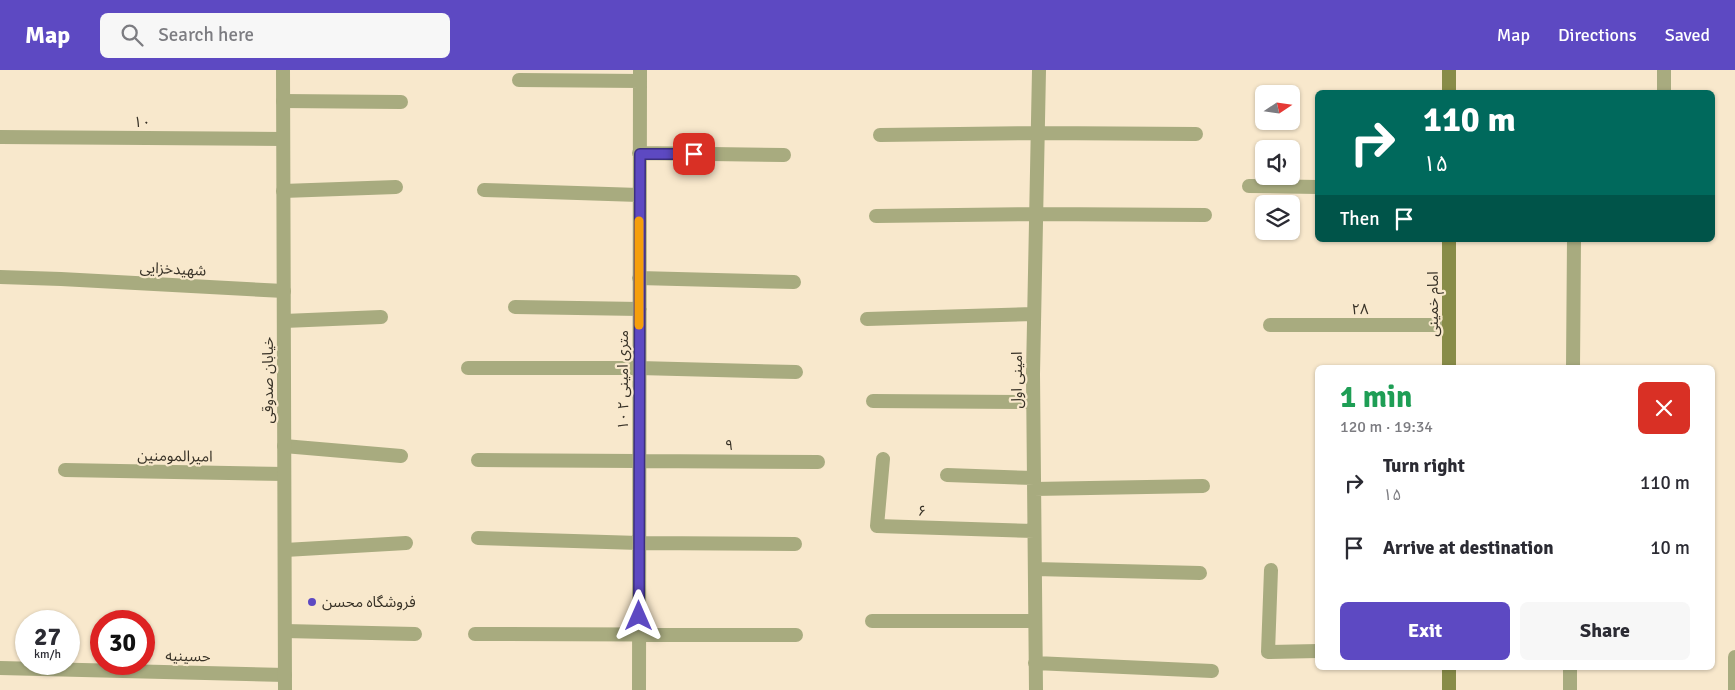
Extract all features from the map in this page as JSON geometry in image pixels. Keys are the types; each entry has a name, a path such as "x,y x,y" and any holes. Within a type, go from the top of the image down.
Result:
{"main road":[{"path":"1449,70 1449,90"},
{"name":"امام خمینی","path":"1449,242 1449,365"},
{"path":"1449,670 1449,690"}],"street":[{"name":"خیابان صدوقی","path":"283,70 285,690"},
{"name":"امینی اول","path":"1036,690 1033,402 1038,70"},
{"path":"1664,70 1664,90"},
{"path":"519,80 640,75"},
{"name":"۱۰ متری امینی ۲","path":"639,690 640,75"},
{"path":"283,101 401,102"},
{"path":"880,135 1037,133 1196,134"},
{"name":"۱۰","path":"0,137 283,139"},
{"path":"640,154 784,155"},
{"path":"1249,186 1315,187"},
{"path":"283,191 396,187"},
{"path":"484,190 639,196"},
{"path":"876,216 1036,214 1205,215"},
{"path":"1573,365 1574,242"},
{"name":"شهیدخزایی","path":"0,277 284,291"},
{"path":"639,278 794,282"},
{"path":"515,307 640,309"},
{"path":"867,319 1034,314"},
{"path":"284,321 382,317"},
{"name":"۲۸","path":"1270,325 1449,325"},
{"path":"468,368 639,368 796,372"},
{"path":"872,401 1033,402"},
{"path":"284,446 400,456"},
{"name":"۶","path":"883,459 877,526 1034,530"},
{"path":"478,460 639,461"},
{"name":"۹","path":"639,461 818,462"},
{"name":"امیرالمومنین","path":"65,470 284,474"},
{"path":"947,475 1034,483 1203,486"},
{"path":"478,538 639,543 796,544"},
{"path":"285,550 406,542"},
{"path":"1035,570 1200,573"},
{"path":"1271,570 1268,652 1315,652"},
{"path":"872,621 1035,621"},
{"path":"285,632 415,634"},
{"path":"475,634 796,635"},
{"path":"1735,657 1735,690"},
{"path":"1035,663 1212,671"},
{"name":"حسینیه","path":"0,668 285,675"},
{"path":"1570,670 1570,690"}],"slow traffic":[{"path":"639,221 639,325"}],"place":[{"name":"فروشگاه محسن","path":"312,602"}],"route":[{"path":"639,616 640,154 694,154"}]}
